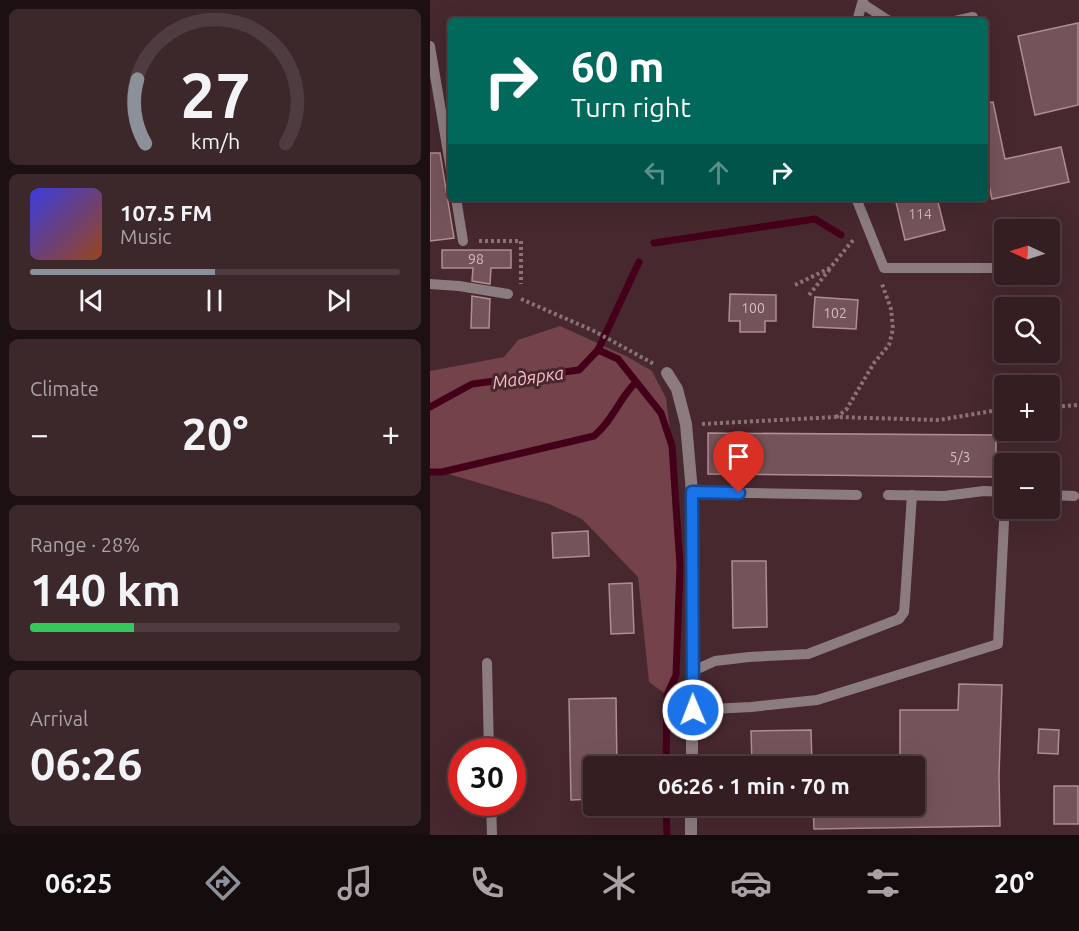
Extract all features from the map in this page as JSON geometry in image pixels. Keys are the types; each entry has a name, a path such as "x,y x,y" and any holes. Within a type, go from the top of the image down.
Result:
{"street":[{"path":"667,373 677,389 686,424 692,492 692,756"},
{"path":"691,816 691,835"}],"lane":[{"path":"858,18 863,2 885,18"},
{"path":"968,18 973,17"},
{"path":"430,46 448,152"},
{"path":"456,201 463,241"},
{"path":"857,201 883,268 994,268"},
{"path":"430,284 508,294"},
{"path":"692,492 857,495"},
{"path":"888,495 944,496 994,492"},
{"path":"692,671 715,661 808,654 899,619 904,612 912,495"},
{"path":"1060,495 1074,496"},
{"path":"693,710 817,700 998,644 1004,522"},
{"path":"487,663 489,738"},
{"path":"491,816 492,835"}],"path":[{"path":"809,295 866,225"},
{"path":"463,241 521,241 521,299"},
{"path":"795,285 830,268"},
{"path":"836,417 846,410 874,363 889,345 893,329 891,309 882,283 883,268"},
{"path":"508,294 594,331 652,362 667,373"},
{"path":"1060,406 1078,405"},
{"path":"686,424 836,417 939,420 994,411"}],"shaded area":[{"path":"560,326 628,357 652,371 666,398 672,446 680,566 676,675 667,695 649,682 638,577 582,519 549,504 442,472 430,473 430,371 504,357 518,340"}],"building":[{"path":"1078,23 1078,105 1035,115 1018,36"},
{"path":"993,102 1005,159 1061,147 1069,182 992,199 988,181 988,103"},
{"path":"430,153 440,153 454,238 430,241"},
{"path":"896,201 938,201 945,230 905,240"},
{"path":"442,250 511,250 511,268 491,268 490,284 472,281 473,268 442,268"},
{"path":"730,294 776,295 776,321 765,321 765,332 740,332 740,321 729,321"},
{"path":"472,296 490,299 489,328 471,328"},
{"path":"815,297 858,300 856,329 813,327"},
{"path":"708,433 994,435 994,441 996,441 994,477 708,474"},
{"path":"588,531 589,556 553,558 552,533"},
{"path":"732,561 766,561 767,627 733,628"},
{"path":"632,583 634,633 611,634 609,584"},
{"path":"959,684 1002,685 1000,826 814,829 813,816 925,816 925,756 900,756 900,710 958,710"},
{"path":"616,698 617,756 583,756 583,799 571,800 569,699"},
{"path":"1039,729 1059,730 1058,754 1038,753"},
{"path":"811,730 812,756 752,756 751,731"},
{"path":"1054,786 1078,786 1078,824 1054,824"}],"waterway":[{"name":"Мадярка","path":"654,243 815,219 841,235"},
{"name":"Мадярка","path":"430,407 472,384 579,370 598,350 639,262"},
{"path":"598,350 618,359 661,413 672,446 680,566 676,675 667,695 666,756"},
{"path":"430,472 442,472 594,436 601,430 636,382"},
{"path":"666,816 667,835"}],"route":[{"path":"693,710 692,492 739,493"}]}
